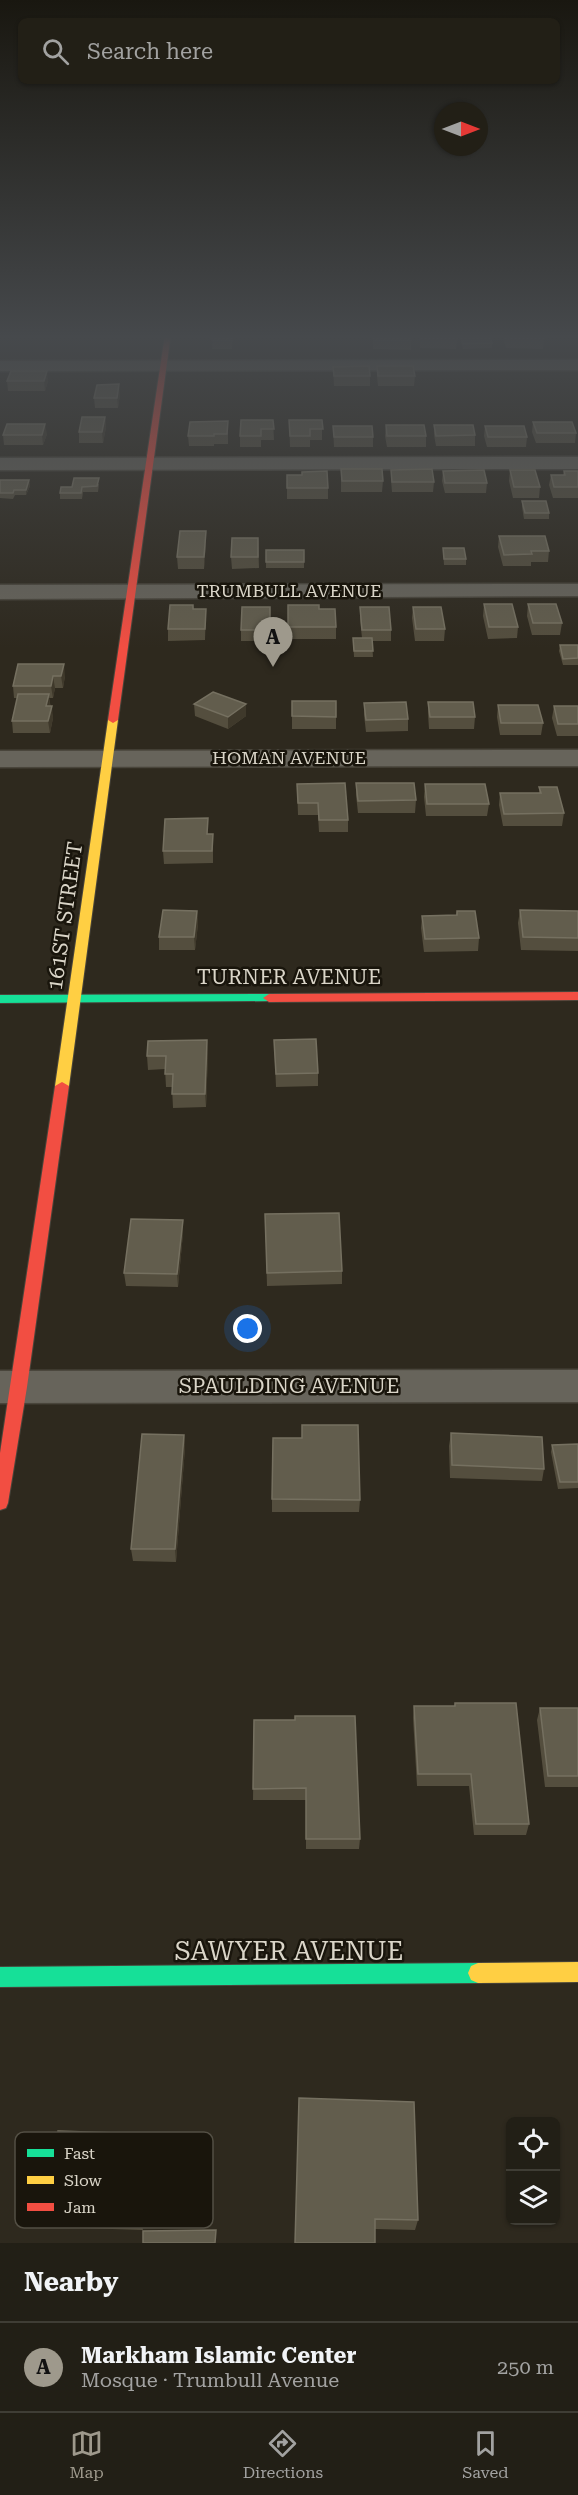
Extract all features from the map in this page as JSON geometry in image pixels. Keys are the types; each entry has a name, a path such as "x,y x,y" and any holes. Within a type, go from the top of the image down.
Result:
{"street":[{"name":"161ST STREET","path":"0,1503 9,1387 74,999 154,439"},
{"path":"0,464 578,464"},
{"name":"TRUMBULL AVENUE","path":"0,592 578,590"},
{"name":"HOMAN AVENUE","path":"0,759 578,758"},
{"name":"TURNER AVENUE","path":"0,999 578,996"},
{"name":"SPAULDING AVENUE","path":"9,1387 578,1386"},
{"name":"SAWYER AVENUE","path":"0,1977 578,1972"}],"building":[{"path":"341,469 382,469 383,481 342,481"},
{"path":"432,469 434,482 392,482 391,470"},
{"path":"484,470 487,483 445,483 443,471"},
{"path":"510,470 535,470 540,487 514,487"},
{"path":"327,471 328,488 287,488 287,475"},
{"path":"564,471 578,471 578,487 554,487 551,475 565,475"},
{"path":"74,478 99,478 97,486 82,487 81,493 60,493 61,487 72,487"},
{"path":"0,480 29,480 26,490 0,493"},
{"path":"522,501 546,501 549,513 525,513"},
{"path":"180,531 206,531 204,557 177,557"},
{"path":"499,536 545,536 549,551 504,555"},
{"path":"232,538 258,538 258,557 231,557"},
{"path":"443,548 464,548 466,559 444,559"},
{"path":"266,550 304,550 304,562 266,562"},
{"path":"484,604 512,604 518,627 489,627"},
{"path":"528,604 556,604 562,623 533,623"},
{"path":"170,605 193,605 193,609 206,609 205,629 168,629"},
{"path":"288,605 319,605 319,609 335,609 336,627 288,627"},
{"path":"242,607 270,607 270,630 241,630"},
{"path":"360,607 389,607 391,630 362,630"},
{"path":"413,607 441,607 445,629 416,629"},
{"path":"353,638 372,638 373,651 354,651"},
{"path":"560,645 578,645 578,658 563,659"},
{"path":"18,664 64,664 61,676 53,676 51,686 13,686"},
{"path":"213,692 246,704 228,717 194,704"},
{"path":"18,694 49,694 46,706 52,706 48,721 12,721"},
{"path":"292,701 336,701 336,717 292,716"},
{"path":"406,702 408,719 366,720 364,703"},
{"path":"428,702 473,702 475,717 430,717"},
{"path":"498,705 538,705 543,723 501,723"},
{"path":"554,706 578,706 578,724 558,724"},
{"path":"345,783 348,820 319,820 318,803 298,803 297,784"},
{"path":"356,783 414,783 416,800 358,801"},
{"path":"425,784 485,784 489,804 427,804"},
{"path":"539,787 557,787 564,813 504,814 500,793 541,793"},
{"path":"208,818 207,834 213,834 212,851 163,851 165,819"},
{"path":"163,910 197,911 194,937 159,937"},
{"path":"520,910 578,911 578,938 523,937"},
{"path":"457,911 475,911 479,938 425,939 422,916 457,915"},
{"path":"316,1039 318,1073 276,1074 274,1040"},
{"path":"207,1040 205,1094 172,1094 173,1074 165,1074 166,1056 147,1056 148,1041"},
{"path":"339,1213 342,1271 267,1273 265,1214"},
{"path":"131,1219 183,1220 177,1274 124,1273"},
{"path":"302,1425 358,1425 360,1500 272,1499 273,1438 302,1438"},
{"path":"451,1433 542,1437 544,1469 452,1465"},
{"path":"142,1434 184,1435 175,1549 131,1549"},
{"path":"578,1444 578,1482 560,1482 552,1445"},
{"path":"455,1703 516,1703 529,1824 476,1824 471,1774 418,1774 414,1706 455,1706"},
{"path":"540,1708 578,1708 578,1776 548,1776"},
{"path":"295,1716 355,1716 360,1839 306,1839 306,1788 253,1789 254,1720 295,1720"},
{"path":"299,2098 414,2102 418,2220 375,2219 375,2243 295,2243"},
{"path":"216,2230 215,2243 143,2243 143,2231"}],"traffic: fast":[{"path":"0,999 269,998"},
{"path":"0,1977 478,1973"}],"traffic: slow":[{"path":"62,1086 113,720"},
{"path":"478,1973 578,1972"}],"traffic: jam":[{"path":"113,720 153,439"},
{"path":"269,998 578,996"},
{"path":"0,1503 62,1086"}],"place":[{"name":"Markham Islamic Center","path":"273,667"}]}
